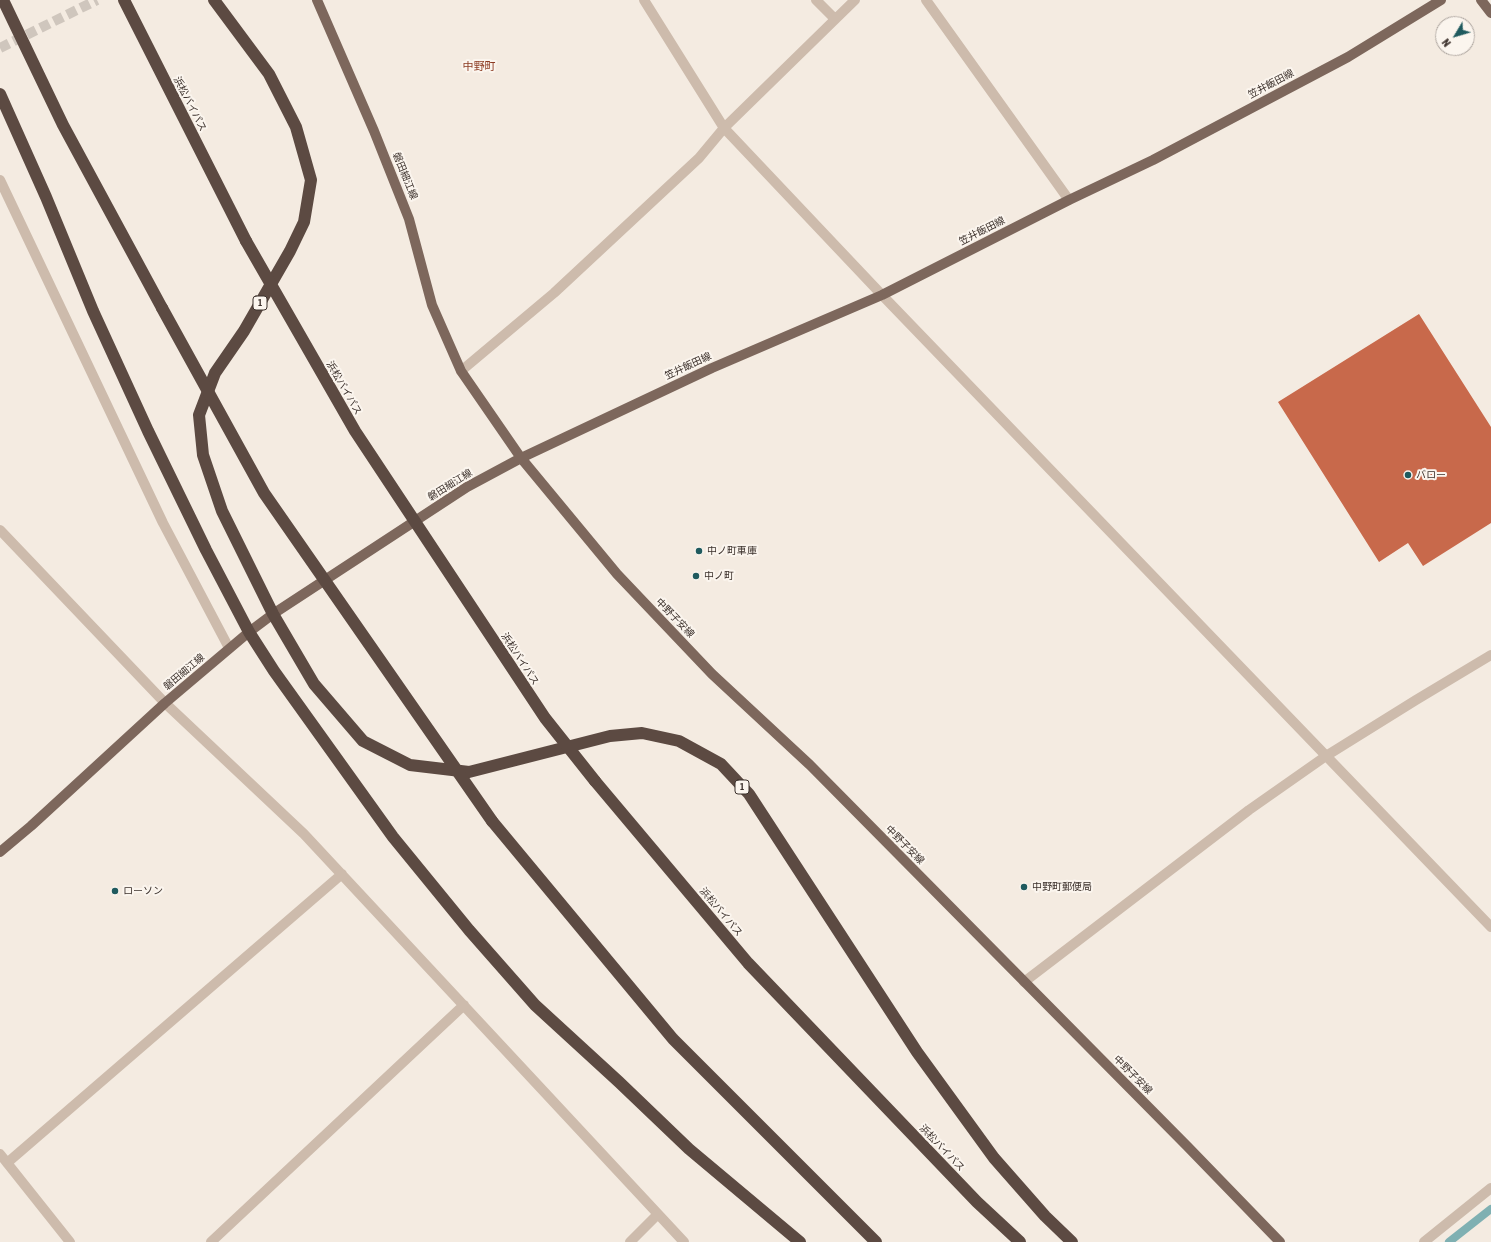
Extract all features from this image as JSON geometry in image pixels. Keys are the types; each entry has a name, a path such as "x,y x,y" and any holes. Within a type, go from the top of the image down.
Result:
{"highway":[{"path":"3,0 63,125 264,493 492,821 673,1039 876,1242"},
{"name":"浜松バイパス","path":"124,0 246,241 355,431 544,718 748,963 977,1202 1020,1242"},
{"name":"1","path":"214,0 269,74 296,127 311,180 304,222 290,251 244,331 215,373 200,415 203,455 222,511 273,614 314,684 363,741 410,765 469,772 610,736 642,733 679,741 720,764 749,794 917,1052 994,1158 1045,1216 1072,1242"},
{"path":"0,94 46,197 93,311 148,431 248,632 274,671 393,837 469,930 535,1005 689,1149 800,1242"}],"main road":[{"name":"磐田細江線","path":"0,852 31,826 165,703 248,632 273,614 467,487 521,458 461,371 432,305 409,219 374,131 317,0"},
{"name":"笠井飯田線","path":"521,458 712,368 882,295 1069,200 1152,160 1348,57 1442,0"},
{"path":"1481,0 1491,13"},
{"name":"中野子安線","path":"521,458 617,574 712,674 810,765 1280,1242"}],"street":[{"path":"644,0 724,128 882,295 1491,927"},
{"path":"816,0 835,19"},
{"path":"461,371 554,293 699,158 724,128 855,0"},
{"path":"926,0 1069,200"},
{"path":"0,180 162,523 229,648"},
{"path":"0,530 165,703 304,834 684,1242"},
{"path":"1024,982 1249,810 1326,756 1491,655"},
{"path":"7,1163 342,874"},
{"path":"211,1242 464,1005"},
{"path":"0,1154 70,1242"},
{"path":"1424,1242 1491,1188"},
{"path":"630,1242 658,1214"}],"building":[{"name":"バロー","path":"1419,314 1491,427 1491,523 1423,566 1408,543 1379,562 1278,402"}],"waterway":[{"path":"1449,1242 1491,1209"}],"tunnel":[{"path":"0,48 97,0"}],"place":[{"name":"バロー","path":"1408,475"},
{"name":"中ノ町車庫","path":"699,551"},
{"name":"中ノ町","path":"696,576"},
{"name":"中野町郵便局","path":"1024,887"},
{"name":"ローソン","path":"115,891"}],"district":[{"name":"中野町","path":"479,67"}]}
